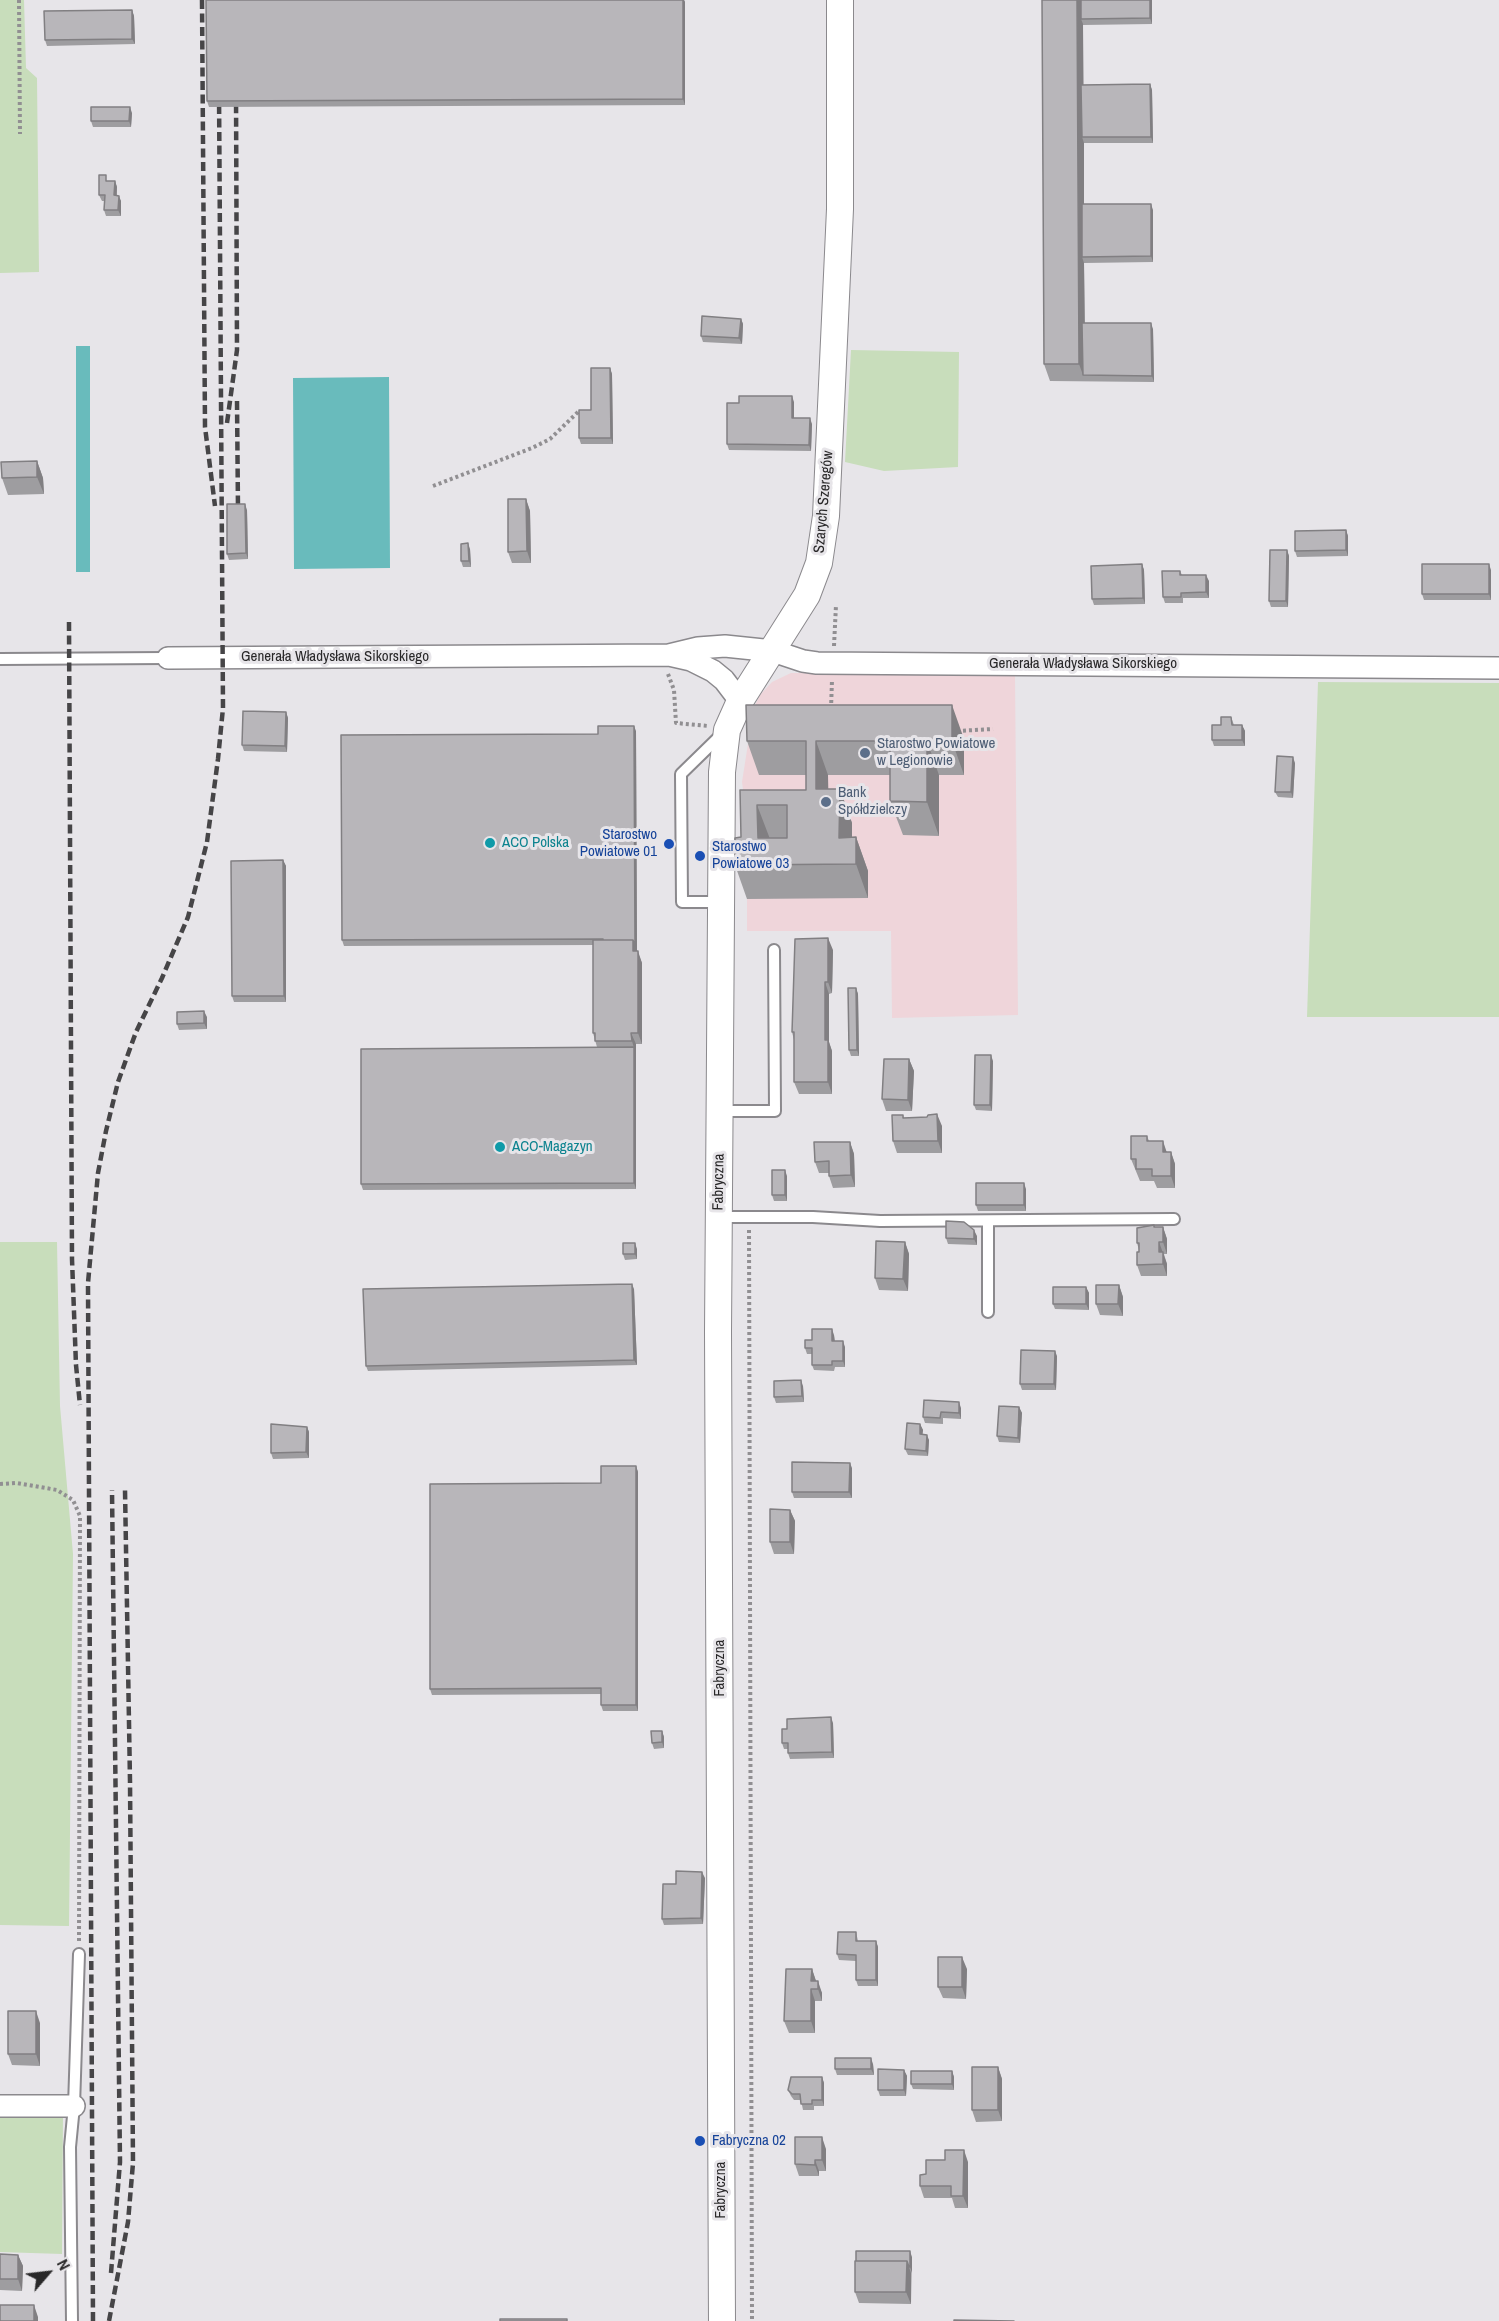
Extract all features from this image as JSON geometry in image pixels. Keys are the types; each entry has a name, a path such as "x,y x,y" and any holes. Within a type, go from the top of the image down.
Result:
{"street":[{"name":"Szarych Szeregów","path":"721,1015 722,772 719,728 773,651 807,595 819,563 826,516 840,209 840,0"},
{"name":"Generała Władysława Sikorskiego","path":"168,658 665,662 720,661 773,651 803,661 818,663 1499,668"},
{"name":"Generała Władysława Sikorskiego","path":"720,661 740,700"},
{"name":"Fabryczna","path":"721,1015 718,1217 722,2321"},
{"path":"0,2106 74,2106"}],"lane":[{"name":"Generała Władysława Sikorskiego","path":"0,659 168,658"},
{"path":"719,728 681,774 682,902 722,902"},
{"path":"720,1111 775,1111 774,950"},
{"path":"718,1217 813,1217 880,1221 1174,1219"},
{"path":"988,1221 988,1312"},
{"path":"72,2321 70,2147 74,2106 79,1954"}],"path":[{"path":"19,0 20,134"},
{"path":"433,486 550,439 579,411"},
{"path":"665,662 674,690 675,723 719,728"},
{"path":"954,731 993,729"},
{"path":"748,1218 752,2321"},
{"path":"0,1484 57,1490 73,1500 80,1516 79,1954"}],"shaded area":[{"path":"791,673 1015,674 1018,1015 892,1018 891,931 747,931 747,819 742,782 750,731 750,725 746,724 760,695 772,682"}],"green space":[{"path":"0,0 24,0 26,68 37,78 39,272 0,273"},
{"path":"851,350 959,352 958,467 884,471 845,462"},
{"path":"1318,682 1499,683 1499,1017 1307,1017"},
{"path":"0,1242 57,1242 60,1406 73,1554 69,1926 0,1925"},
{"path":"63,2113 62,2254 0,2252 0,2115"}],"water":[{"path":"76,346 90,346 90,572 76,572"},
{"path":"389,377 390,568 294,569 293,378"}],"building":[{"path":"206,0 683,0 683,99 207,101"},
{"path":"1042,0 1077,0 1079,364 1044,364"},
{"path":"1081,0 1150,0 1150,18 1081,19"},
{"path":"132,10 132,39 45,40 44,11"},
{"path":"1150,84 1151,137 1082,137 1081,85"},
{"path":"91,107 130,107 129,121 91,121"},
{"path":"99,175 106,175 106,181 115,181 114,195 119,196 118,210 104,210 105,195 99,195"},
{"path":"1082,204 1151,204 1151,256 1082,257"},
{"path":"702,316 741,319 739,338 701,336"},
{"path":"1082,323 1151,323 1152,376 1083,375"},
{"path":"591,368 610,368 611,438 579,438 579,410 591,410"},
{"path":"739,396 792,396 792,418 810,418 809,445 727,444 727,403 739,403"},
{"path":"37,461 37,477 2,478 1,462"},
{"path":"508,499 526,499 527,551 508,552"},
{"path":"227,504 245,504 246,553 227,554"},
{"path":"1346,530 1346,550 1295,551 1295,531"},
{"path":"468,543 469,561 461,561 461,544"},
{"path":"1270,550 1287,550 1286,601 1269,601"},
{"path":"1142,564 1143,598 1092,599 1091,566"},
{"path":"1422,564 1489,564 1489,594 1422,594"},
{"path":"1162,571 1180,571 1180,575 1206,575 1206,592 1181,593 1181,597 1163,597"},
{"path":"746,705 952,705 952,741 927,741 927,802 890,801 890,741 816,741 816,789 840,789 839,838 856,837 856,864 735,865 735,838 741,837 740,790 806,790 806,741 747,741","holes":["757,805 787,805 787,838 758,838"]},
{"path":"243,711 286,712 285,746 242,745"},
{"path":"1221,717 1231,717 1232,725 1242,725 1242,740 1212,740 1212,725 1221,725"},
{"name":"ACO Polska","path":"598,726 634,726 635,946 633,940 603,939 342,940 341,735 598,734"},
{"path":"1277,756 1293,757 1291,792 1275,792"},
{"path":"283,860 284,996 232,996 231,861"},
{"path":"828,938 825,1040 828,1040 828,1082 794,1082 794,1032 792,1032 795,939"},
{"path":"593,940 633,940 633,951 638,951 638,1033 631,1033 632,1041 595,1041 595,1033 593,1033"},
{"path":"848,988 856,988 857,1050 849,1050"},
{"path":"204,1011 204,1023 177,1024 177,1012"},
{"name":"ACO-Magazyn","path":"634,1047 634,1183 361,1184 361,1049"},
{"path":"975,1055 991,1055 990,1105 974,1105"},
{"path":"884,1059 909,1059 908,1100 882,1099"},
{"path":"937,1114 938,1141 893,1141 892,1115 903,1115 903,1118 927,1117"},
{"path":"1131,1136 1147,1136 1147,1141 1163,1141 1163,1152 1171,1152 1171,1176 1152,1176 1152,1169 1136,1169 1136,1159 1131,1159"},
{"path":"814,1142 850,1142 851,1175 829,1176 829,1161 815,1162"},
{"path":"772,1170 785,1170 785,1195 772,1195"},
{"path":"976,1183 1024,1183 1024,1205 976,1205"},
{"path":"946,1221 964,1222 974,1230 974,1239 946,1238"},
{"path":"1154,1225 1154,1227 1163,1227 1163,1242 1159,1242 1159,1252 1163,1252 1163,1264 1137,1265 1139,1243 1137,1243 1137,1228"},
{"path":"876,1241 905,1242 903,1279 875,1278"},
{"path":"623,1243 635,1243 635,1254 623,1254"},
{"path":"632,1284 634,1360 366,1366 363,1289"},
{"path":"1096,1285 1119,1285 1118,1304 1096,1304"},
{"path":"1053,1287 1086,1287 1086,1304 1053,1304"},
{"path":"812,1329 832,1329 832,1341 843,1341 843,1361 832,1361 832,1365 812,1365 812,1348 805,1348 805,1340 812,1340"},
{"path":"1021,1350 1055,1351 1054,1384 1020,1384"},
{"path":"801,1380 802,1396 774,1397 774,1381"},
{"path":"924,1400 959,1402 959,1413 941,1412 940,1418 923,1417"},
{"path":"999,1406 1019,1407 1018,1438 997,1436"},
{"path":"907,1423 920,1424 920,1434 927,1435 926,1451 905,1449"},
{"path":"271,1424 307,1427 306,1452 271,1453"},
{"path":"792,1462 850,1463 849,1492 792,1492"},
{"path":"601,1466 636,1466 636,1705 601,1705 601,1688 430,1689 430,1484 601,1483"},
{"path":"770,1509 790,1510 790,1542 770,1542"},
{"path":"831,1717 832,1752 788,1753 788,1743 782,1743 782,1729 787,1729 787,1719"},
{"path":"651,1731 662,1731 662,1742 652,1743"},
{"path":"676,1871 702,1872 701,1918 662,1919 663,1884 676,1884"},
{"path":"838,1932 856,1932 856,1941 876,1941 876,1980 856,1980 856,1955 837,1954"},
{"path":"938,1957 962,1957 962,1987 938,1987"},
{"path":"786,1969 812,1969 811,1981 818,1981 818,1989 811,1989 811,2021 784,2021"},
{"path":"8,2011 36,2011 36,2054 8,2054"},
{"path":"835,2058 871,2058 871,2069 835,2069"},
{"path":"972,2067 998,2067 998,2110 972,2110"},
{"path":"878,2069 904,2070 904,2090 878,2090"},
{"path":"911,2071 952,2071 952,2084 911,2084"},
{"path":"791,2077 822,2077 822,2100 812,2100 812,2104 801,2104 800,2094 792,2094 788,2090"},
{"path":"795,2137 822,2137 822,2160 815,2160 815,2165 795,2164"},
{"path":"945,2150 964,2150 963,2196 951,2196 951,2186 920,2186 920,2175 926,2174 926,2160 945,2160"},
{"path":"856,2251 910,2251 910,2267 907,2261 856,2261"},
{"path":"0,2254 18,2255 18,2279 0,2279"},
{"path":"855,2261 907,2261 906,2292 855,2292"},
{"path":"0,2305 34,2305 34,2321 0,2321"},
{"path":"500,2319 567,2319 567,2321 500,2321"},
{"path":"954,2320 1014,2321 954,2321"}],"railway":[{"path":"202,0 205,427 215,506"},
{"path":"93,2321 88,1283 98,1173 118,1082 136,1032 188,917 207,842 218,759 223,708 219,90"},
{"path":"227,423 237,350 236,91"},
{"path":"237,401 238,510"},
{"path":"69,622 72,1259 76,1365 80,1405"},
{"path":"111,2273 120,2162 112,1490"},
{"path":"109,2321 128,2222 133,2163 125,1490"}],"place":[{"name":"Starostwo Powiatowe w Legionowie","path":"865,753"},
{"name":"Bank Spółdzielczy","path":"826,802"},
{"name":"ACO Polska","path":"490,843"},
{"name":"Starostwo Powiatowe 01","path":"669,844"},
{"name":"Starostwo Powiatowe 03","path":"700,856"},
{"name":"ACO-Magazyn","path":"500,1147"},
{"name":"Fabryczna 02","path":"700,2141"}]}
